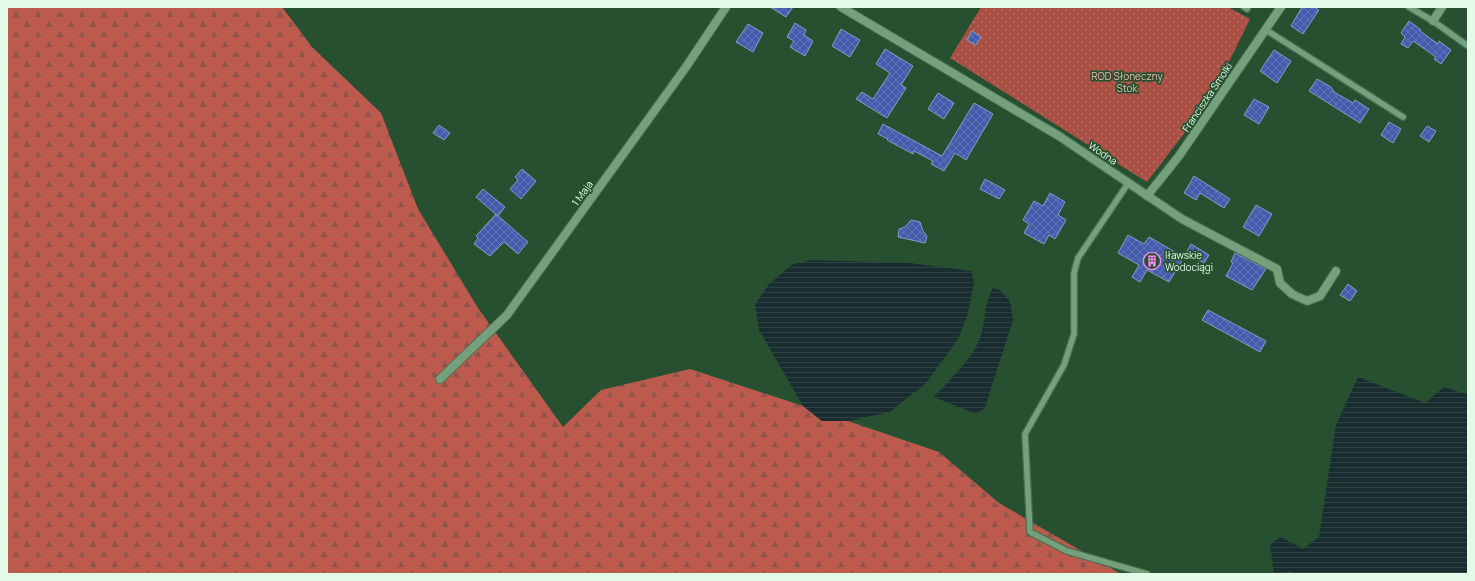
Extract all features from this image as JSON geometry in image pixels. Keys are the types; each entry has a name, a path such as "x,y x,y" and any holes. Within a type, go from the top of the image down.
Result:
{"street":[{"name":"1 Maja","path":"440,379 507,315 686,67 726,7"},
{"name":"Wodna","path":"841,7 1059,136 1182,219 1277,269 1280,283 1292,294 1307,301 1320,296 1336,271"},
{"name":"Franciszka Smolki","path":"1147,196 1179,156 1281,7"},
{"path":"1433,21 1442,7"}],"lane":[{"path":"1244,7 1247,9 1248,7"},
{"path":"1409,7 1433,21 1468,46"},
{"path":"1266,30 1403,117"},
{"path":"1129,182 1078,258 1074,272 1074,334 1064,364 1025,434 1030,532 1067,552 1147,574"}],"green space":[{"path":"7,7 282,7 312,47 381,113 418,209 478,308 563,427 601,390 690,369 803,406 822,421 848,421 939,452 999,503 1121,574 7,574"},
{"name":"ROD Słoneczny Stok","path":"981,7 1228,7 1250,19 1228,64 1186,131 1147,182 950,58"}],"water":[{"path":"812,260 910,263 971,271 974,282 968,313 958,339 926,383 890,412 848,421 822,421 803,406 759,330 755,305 768,285 793,264"},
{"path":"993,288 1000,290 1010,301 1013,320 985,408 976,414 934,397 961,368 978,344 983,329 988,299"},
{"path":"1358,377 1425,403 1444,387 1468,395 1468,574 1293,574 1289,571 1281,574 1274,574 1270,544 1281,537 1303,549 1319,537 1336,425"}],"building":[{"path":"770,7 793,7 786,17"},
{"path":"1302,7 1314,7 1319,10 1303,34 1291,26"},
{"path":"1409,21 1438,44 1439,41 1451,50 1441,64 1434,59 1436,57 1413,41 1408,48 1401,44 1405,37 1401,33"},
{"path":"795,23 806,30 804,35 813,41 805,56 790,47 794,41 787,37"},
{"path":"748,24 763,33 753,52 736,42"},
{"path":"841,29 860,40 850,57 832,46"},
{"path":"972,31 981,37 976,45 967,40"},
{"path":"885,49 913,66 901,85 906,88 887,118 856,99 862,92 873,99 890,73 876,64"},
{"path":"1274,50 1291,61 1277,83 1260,71"},
{"path":"1317,79 1331,87 1334,92 1353,103 1355,100 1369,109 1360,123 1309,91"},
{"path":"938,93 954,103 944,119 928,109"},
{"path":"1254,99 1269,107 1259,124 1244,115"},
{"path":"974,103 993,114 966,160 955,153 944,171 931,164 933,161 914,151 913,154 878,134 883,124 942,156"},
{"path":"1389,122 1401,129 1393,143 1381,135"},
{"path":"439,125 450,133 444,140 433,133"},
{"path":"1427,126 1436,131 1429,142 1420,136"},
{"path":"522,169 536,181 521,199 510,189 518,180 515,177"},
{"path":"1194,176 1230,199 1224,208 1200,193 1196,200 1184,193"},
{"path":"985,179 1005,190 999,199 980,189"},
{"path":"483,189 505,207 498,216 476,197"},
{"path":"1050,193 1065,202 1058,215 1066,220 1055,239 1049,235 1044,244 1024,233 1029,224 1023,220 1034,201 1043,206"},
{"path":"1256,205 1272,214 1259,236 1243,227"},
{"path":"496,214 528,242 518,254 504,242 490,256 474,244 478,238 476,236"},
{"path":"911,220 920,222 923,231 927,236 925,243 898,237 899,229 905,227"},
{"name":"Iławskie Wodociągi","path":"1128,235 1144,244 1149,237 1184,257 1169,282 1147,270 1140,282 1132,277 1139,265 1118,253"},
{"path":"1191,244 1209,255 1204,263 1186,253"},
{"path":"1235,253 1266,269 1252,290 1226,276 1233,263 1231,262"},
{"path":"1348,284 1357,291 1350,301 1340,295"},
{"path":"1208,310 1266,341 1260,352 1202,320"}],"place":[{"name":"Iławskie Wodociągi","path":"1152,261"}]}
